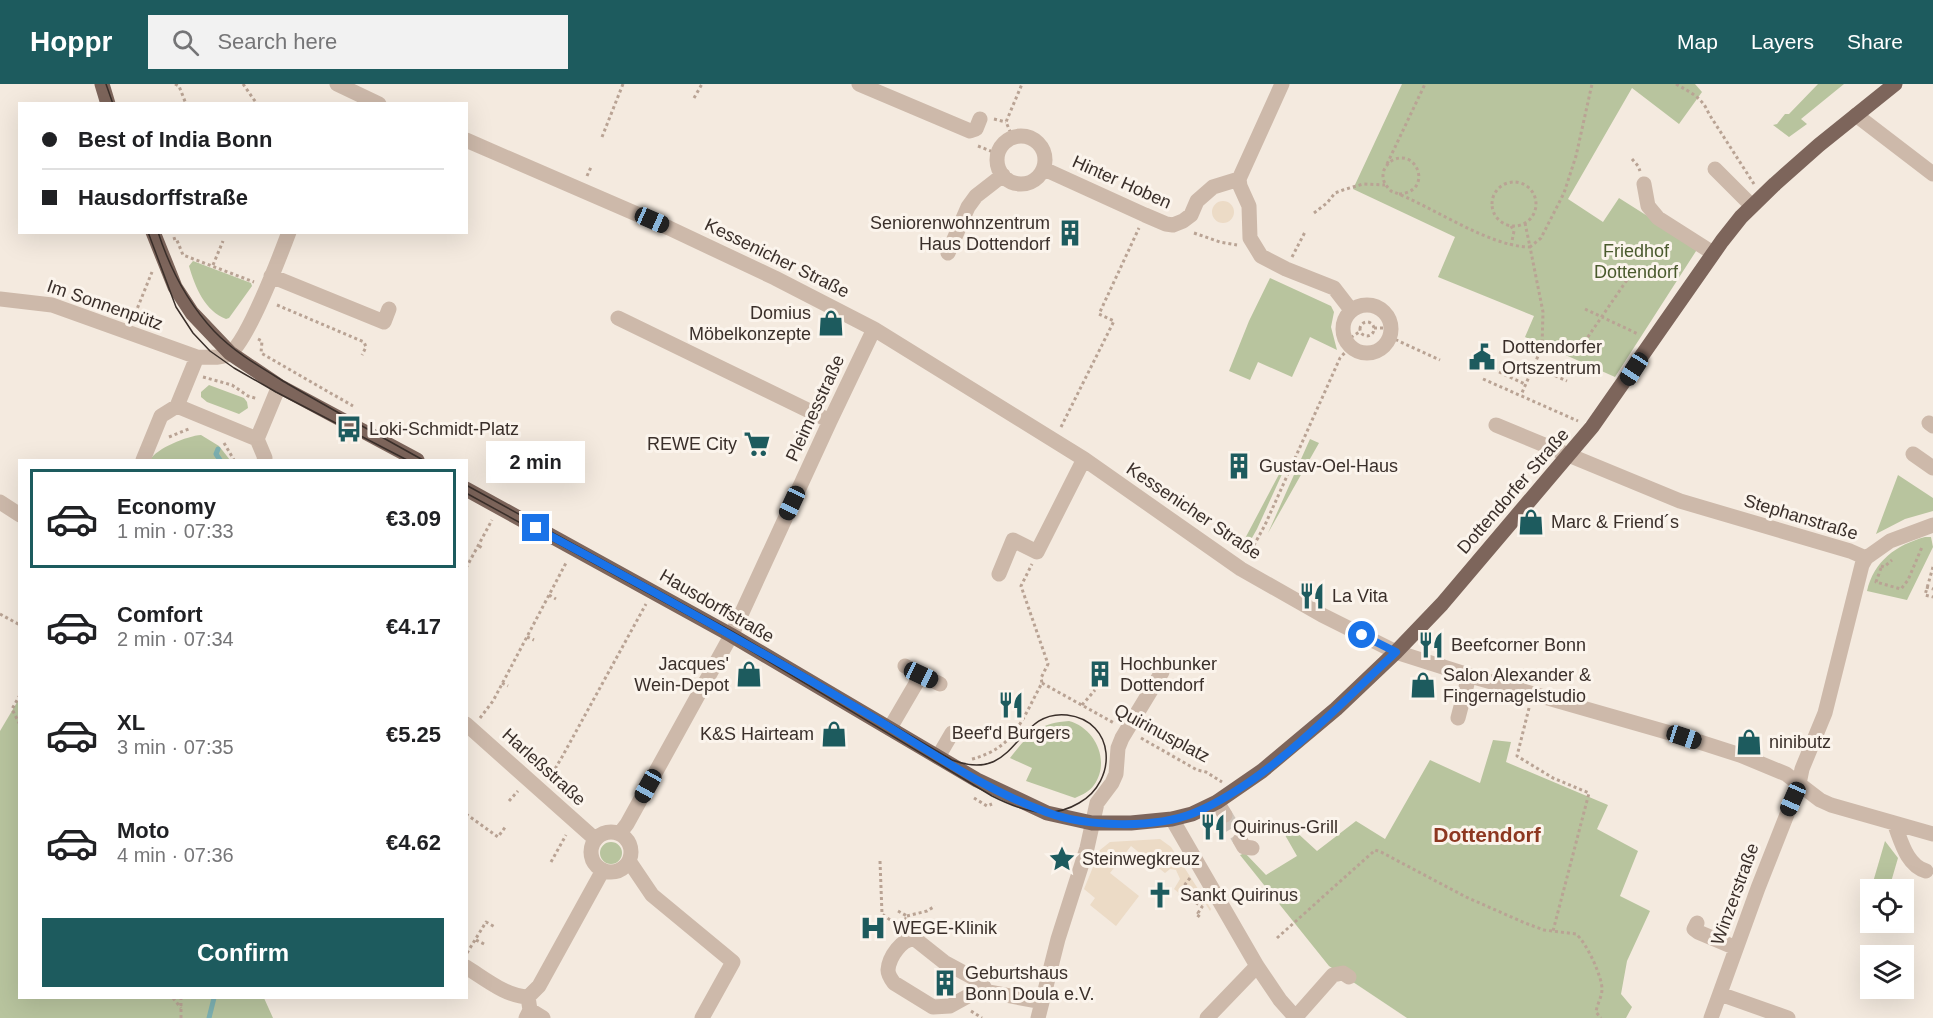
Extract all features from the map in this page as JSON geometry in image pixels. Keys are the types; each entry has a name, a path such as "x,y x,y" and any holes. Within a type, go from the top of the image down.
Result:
{"main road":[{"path":"102,84 107,102"},
{"name":"Dottendorfer Straße","path":"1092,823 1131,823 1172,819 1221,808 1236,790 1289,751 1396,652 1442,604 1570,455 1741,217 1856,115 1895,84"},
{"path":"155,239 169,276 192,313 230,353 279,386 415,459"},
{"name":"Hausdorffstraße","path":"468,490 731,635 995,789 1047,813 1092,823"}],"street":[{"path":"859,84 970,131 975,129 980,119"},
{"path":"1282,84 1239,179 1249,206 1250,238 1261,256 1286,269 1334,288 1351,310"},
{"path":"344,90 374,102"},
{"path":"1856,115 1933,174"},
{"name":"Hinter Hoben","path":"1003,175 1010,181 1024,184 1033,181 1044,169 1045,160 1041,146 1028,137 1013,138"},
{"path":"948,253 968,207 976,196 1003,175 999,166 998,154 1002,146 1013,138"},
{"name":"Kessenicher Straße","path":"468,141 669,228 775,278 874,329 1084,459 1241,569 1322,615 1396,652 1469,676 1679,735 1740,755 1786,774 1820,800 1831,805 1933,834"},
{"name":"Hinter Hoben","path":"1044,169 1145,216 1173,225 1191,215 1197,201 1208,191 1223,183 1239,179"},
{"path":"1715,169 1758,200"},
{"path":"1644,184 1648,206 1658,218 1713,253"},
{"path":"146,454 161,416 177,406 196,357 218,357 230,353 246,331 288,234"},
{"path":"267,287 384,322 389,309"},
{"name":"Im Sonnenpütz","path":"0,299 52,305 196,357"},
{"path":"1362,305 1377,306 1388,316 1390,332 1385,345 1370,353 1361,353 1348,344 1342,327 1343,321 1351,310 1362,305"},
{"path":"618,318 830,421"},
{"name":"Pleimesstraße","path":"620,833 731,635 874,329"},
{"path":"257,439 279,386"},
{"path":"177,406 257,439 264,459"},
{"name":"Stephanstraße","path":"1497,425 1680,501 1850,551 1866,558 1862,565 1825,713 1802,768 1799,784"},
{"path":"1913,454 1933,468"},
{"path":"999,574 1013,540 1037,552 1084,459"},
{"path":"0,502 18,514"},
{"path":"1866,558 1890,541 1933,525"},
{"path":"905,666 940,684"},
{"path":"1038,1018 1058,939 1087,848 1097,803 1116,774 1118,748 1122,738 1162,672"},
{"path":"890,728 921,675"},
{"path":"1458,718 1469,676"},
{"name":"Harleßstraße","path":"469,727 596,839"},
{"path":"942,759 952,733"},
{"name":"Winzerstraße","path":"1711,1018 1770,856 1799,784"},
{"path":"1172,819 1257,966 1295,1018 1334,975 1343,973 1350,977"},
{"path":"1894,823 1906,853 1918,868 1926,871"},
{"path":"610,832 620,833 630,846 629,861 618,871 603,870 591,857 592,844 599,835 610,832"},
{"path":"629,861 652,895 732,962 702,1018"},
{"path":"532,1011 538,986 603,870"},
{"path":"1694,932 1736,948"},
{"path":"987,992 981,982 944,962 920,942 903,934 888,969 894,983 933,1007 950,1006 963,1001 979,990 987,992 1042,1002"},
{"path":"1207,1018 1257,966"},
{"path":"468,968 522,997 532,1011"},
{"path":"1720,994 1788,1018"}],"path":[{"path":"175,84 179,86 185,102"},
{"path":"243,84 256,102"},
{"path":"602,137 623,84"},
{"path":"694,98 702,84"},
{"path":"1013,138 1006,122 1022,84"},
{"path":"1425,84 1384,169 1385,185 1391,191 1511,246 1530,247 1542,238 1564,193 1576,156 1592,84"},
{"path":"1676,84 1698,96 1704,103 1758,200"},
{"path":"1384,169 1393,160 1399,158 1410,161 1418,170 1419,176 1415,187 1411,191 1399,194"},
{"path":"1519,182 1527,185 1533,192 1536,209 1525,223 1511,226 1502,223 1496,216 1492,208 1492,199 1502,185 1519,182"},
{"path":"1314,213 1335,193 1363,184 1385,185"},
{"path":"1055,441 1114,321 1099,314 1145,216"},
{"path":"1521,395 1542,347 1543,312 1525,223"},
{"path":"1173,225 1220,242 1254,247"},
{"path":"1511,226 1514,231 1511,246"},
{"path":"1297,248 1305,232"},
{"path":"155,239 176,238 183,255 267,287 364,342 366,347 362,355"},
{"path":"213,265 223,242"},
{"path":"128,332 152,271"},
{"path":"1581,347 1629,277"},
{"path":"1585,309 1640,335 1654,339"},
{"path":"1241,569 1265,525 1340,358 1348,344 1360,332 1361,324 1367,321 1374,328 1390,332 1440,360"},
{"path":"1360,332 1368,336 1374,328"},
{"path":"246,331 262,341 261,353 356,408"},
{"path":"1533,366 1567,381"},
{"path":"1499,372 1526,384"},
{"path":"190,374 232,386 248,396"},
{"path":"1483,379 1592,427"},
{"path":"146,454 212,420 233,459"},
{"path":"468,564 492,520"},
{"path":"1882,567 1876,582 1901,589 1908,580 1923,542"},
{"path":"478,546 484,549"},
{"path":"469,727 493,701 573,548"},
{"path":"942,759 973,759 1005,744 1013,736 1042,683 1041,678 1048,664 1022,586 1037,552"},
{"path":"1933,567 1925,596 1933,597"},
{"path":"1926,587 1933,588"},
{"path":"541,791 566,751 652,592"},
{"path":"549,595 556,599"},
{"path":"0,614 18,624"},
{"path":"527,637 534,640"},
{"path":"627,637 632,640"},
{"path":"607,675 612,677"},
{"path":"502,683 508,686"},
{"name":"Quirinusplatz","path":"1042,683 1236,790"},
{"path":"1082,705 1095,690"},
{"path":"1533,694 1517,756 1536,769 1589,793 1553,931"},
{"path":"18,698 12,709 18,721"},
{"path":"587,711 592,713"},
{"path":"566,751 570,754"},
{"path":"468,815 498,837 506,826"},
{"path":"551,862 574,820"},
{"path":"1277,938 1376,850 1473,900 1525,923 1553,931 1576,934 1584,942 1602,985 1596,1012 1601,1018"},
{"path":"880,861 882,914 903,934"},
{"path":"1182,892 1202,907 1198,913 1199,916 1204,909"},
{"path":"898,911 907,916 927,911 935,906"},
{"path":"903,934 907,916"},
{"path":"468,952 486,922 495,927"},
{"path":"476,940 486,945"},
{"path":"174,999 182,1009"},
{"path":"181,999 181,1018"}],"green space":[{"name":"Friedhof Dottendorf","path":"1402,84 1695,84 1702,92 1679,124 1632,88 1568,199 1603,222 1619,198 1698,248 1615,377 1525,337 1534,316 1438,277 1455,237 1353,189"},
{"path":"1818,84 1844,84 1801,119 1807,124 1789,137 1773,125 1777,124 1785,114 1789,114"},
{"path":"193,261 251,283 252,286 229,318 226,319 212,310 202,297 189,266"},
{"path":"1270,278 1331,306 1334,312 1331,327 1337,350 1310,337 1292,377 1258,362 1250,380 1229,371 1249,321"},
{"path":"209,385 244,398 248,408 239,414 207,402 201,397 201,392"},
{"path":"201,435 219,446 229,459 151,459 173,443"},
{"path":"1310,439 1319,443 1268,533"},
{"path":"1288,461 1257,529 1244,552 1240,548"},
{"path":"1898,475 1933,498 1933,511 1905,519 1876,534"},
{"path":"1931,537 1933,547 1907,600 1867,591 1875,571 1888,556 1914,540"},
{"path":"18,701 18,999 264,999 273,1018 0,1018 0,731"},
{"path":"1069,721 1078,725 1093,738 1098,747 1101,766 1094,785 1075,798 1026,781 1032,768 1010,758 1028,737 1041,728 1049,724"},
{"path":"1493,740 1511,742 1506,762 1608,805 1597,829 1638,851 1620,896 1650,911 1627,961 1621,994 1632,1007 1626,1018 1407,1018 1329,966 1240,855 1245,853 1266,875 1297,856 1285,835 1293,829 1317,851 1356,821 1385,839 1430,760 1480,783"},
{"path":"1885,841 1898,858 1892,879 1874,879"},
{"path":"607,842 615,842 622,849 622,857 615,864 607,864 600,857 600,849"}],"shaded area":[{"path":"1219,201 1227,201 1234,208 1234,216 1227,223 1219,223 1212,216 1212,208"},
{"path":"1160,839 1171,847 1211,909 1210,911 1205,903 1203,905 1184,890 1180,894 1174,889 1180,879 1176,870 1170,869 1165,873 1131,846 1110,873 1139,896 1116,926 1090,905 1095,898 1084,889 1100,850 1110,842"}],"waterway":[{"path":"218,449 216,454 219,459"},
{"path":"209,1018 214,999"}],"tunnel":[{"path":"1225,815 1240,840"}],"tram line":[{"path":"106,84 112,102"},
{"path":"149,234 176,307 193,333 210,351 276,392 405,459"},
{"path":"159,234 174,272 188,297 204,320 222,339 249,360 288,384 421,459"},
{"path":"468,486 733,632 952,760 974,765 991,763 1004,755 1036,723 1050,716 1067,715 1083,720 1095,728 1103,740 1106,753 1105,767 1100,781 1092,793 1079,803 1057,811 1024,809 1003,801 730,638 468,494"}],"place":[{"name":"Seniorenwohnzentrum Haus Dottendorf","path":"1070,233"},
{"name":"Domius Möbelkonzepte","path":"831,323"},
{"name":"Dottendorfer Ortszentrum","path":"1482,357"},
{"name":"Loki-Schmidt-Platz","path":"349,429"},
{"name":"REWE City","path":"757,444"},
{"name":"Gustav-Oel-Haus","path":"1239,466"},
{"name":"Marc & Friend´s","path":"1531,522"},
{"name":"La Vita","path":"1312,596"},
{"name":"Beefcorner Bonn","path":"1431,645"},
{"name":"Jacques' Wein-Depot","path":"749,674"},
{"name":"Hochbunker Dottendorf","path":"1100,674"},
{"name":"Salon Alexander & Fingernagelstudio","path":"1423,685"},
{"name":"Beef'd Burgers","path":"1011,705"},
{"name":"K&S Hairteam","path":"834,734"},
{"name":"ninibutz","path":"1749,742"},
{"name":"Quirinus-Grill","path":"1213,827"},
{"name":"Steinwegkreuz","path":"1062,859"},
{"name":"Sankt Quirinus","path":"1160,895"},
{"name":"WEGE-Klinik","path":"873,928"},
{"name":"Geburtshaus Bonn Doula e.V.","path":"945,983"}],"district":[{"name":"Dottendorf","path":"1487,835"}],"route":[{"path":"536,528 738,639 977,780 1047,813 1092,823 1131,823 1172,819 1192,814 1236,790 1289,751 1396,652 1362,635"}]}
